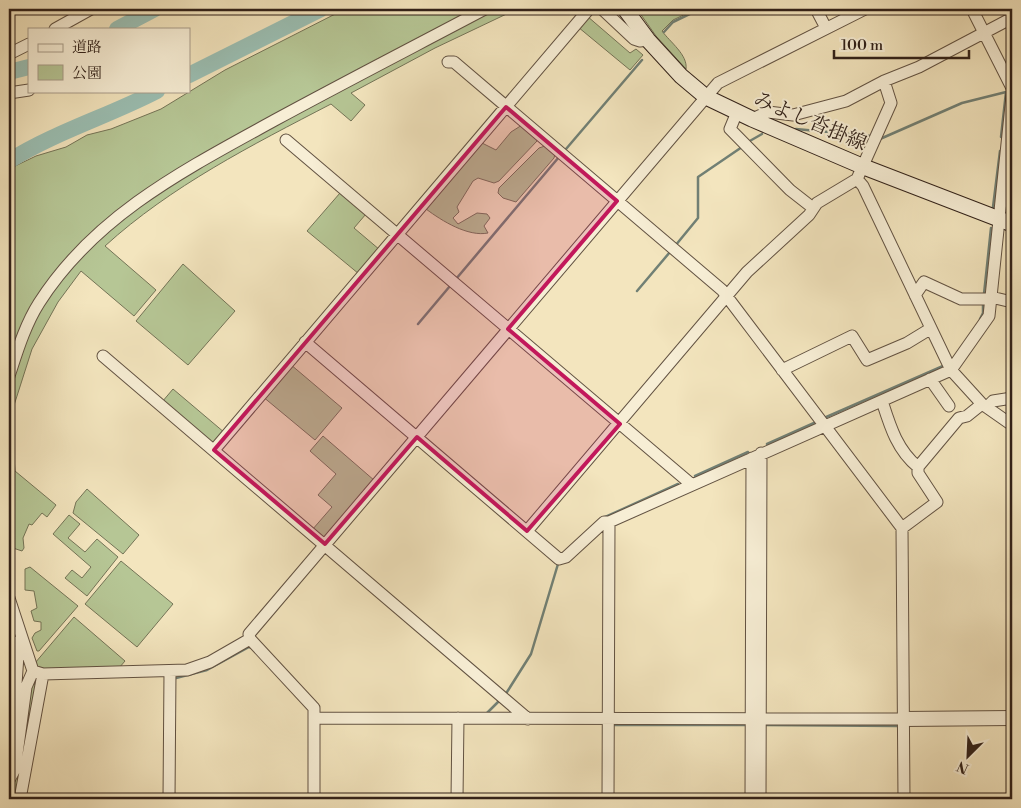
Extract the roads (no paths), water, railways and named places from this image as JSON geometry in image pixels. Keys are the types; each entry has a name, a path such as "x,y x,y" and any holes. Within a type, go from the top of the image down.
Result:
{"main road":[{"name":"みよし沓掛線","path":"625,9 648,40 681,76 706,97 860,173 1006,222"}],"street":[{"path":"57,28 92,9"},
{"path":"9,376 27,327 38,304 77,254 127,208 186,169 308,101 485,9"},
{"path":"214,450 589,9"},
{"path":"602,9 634,39 640,41 648,40"},
{"path":"816,9 826,28"},
{"path":"314,799 314,708 250,639 249,634 718,83 865,9"},
{"path":"305,342 559,559 566,557 604,522 609,522 691,484 952,370 989,316 1006,222 1012,89 1006,81 972,9"},
{"path":"752,120 768,112 793,115 846,101 884,81 919,67 1012,18"},
{"path":"9,54 28,44"},
{"path":"448,62 454,62 727,297 902,528 904,799"},
{"path":"527,530 620,424 747,272 809,215 813,208 860,173 891,103 884,81"},
{"path":"9,93 28,90"},
{"path":"736,112 730,130 790,190 813,208"},
{"path":"286,140 691,484"},
{"path":"860,173 863,186 930,329 952,370 984,405 1012,426"},
{"path":"914,295 924,282 961,299 991,298 1012,302"},
{"path":"782,370 852,336 868,360 907,343 930,329"},
{"path":"103,356 528,719"},
{"path":"930,379 949,406"},
{"path":"902,528 937,502 918,473 918,467 960,418 993,401 1012,398"},
{"path":"882,400 902,452 918,467"},
{"path":"756,456 756,719 760,799"},
{"path":"608,799 609,522"},
{"path":"9,598 19,635 38,673 20,799"},
{"path":"9,756 15,711 19,635"},
{"path":"9,780 15,769 26,687 38,673 170,672 196,668 250,639"},
{"path":"169,799 170,672"},
{"path":"314,718 609,720 1012,718"},
{"path":"457,799 461,718"},
{"path":"461,718 464,799"},
{"path":"751,799 756,719"}],"waterway":[{"path":"119,28 155,9"},
{"path":"190,74 321,9"},
{"path":"664,32 673,22 700,9"},
{"path":"566,149 642,60"},
{"path":"9,72 28,67"},
{"path":"9,161 45,141 155,92"},
{"path":"880,139 962,103 1006,92 1001,137"},
{"path":"796,129 871,136"},
{"path":"748,142 762,134"},
{"path":"675,246 698,218 698,177 742,147"},
{"path":"993,207 1000,151"},
{"path":"456,279 559,157"},
{"path":"984,294 991,228"},
{"path":"637,291 670,252"},
{"path":"418,324 450,286"},
{"path":"980,319 983,313 983,304"},
{"path":"824,418 943,366"},
{"path":"767,444 814,423"},
{"path":"695,476 748,452"},
{"path":"603,518 678,484"},
{"path":"507,692 531,654 558,564"},
{"path":"176,678 207,670 249,647 252,648"},
{"path":"487,713 500,700"},
{"path":"615,725 748,725"},
{"path":"764,725 897,726"}]}
